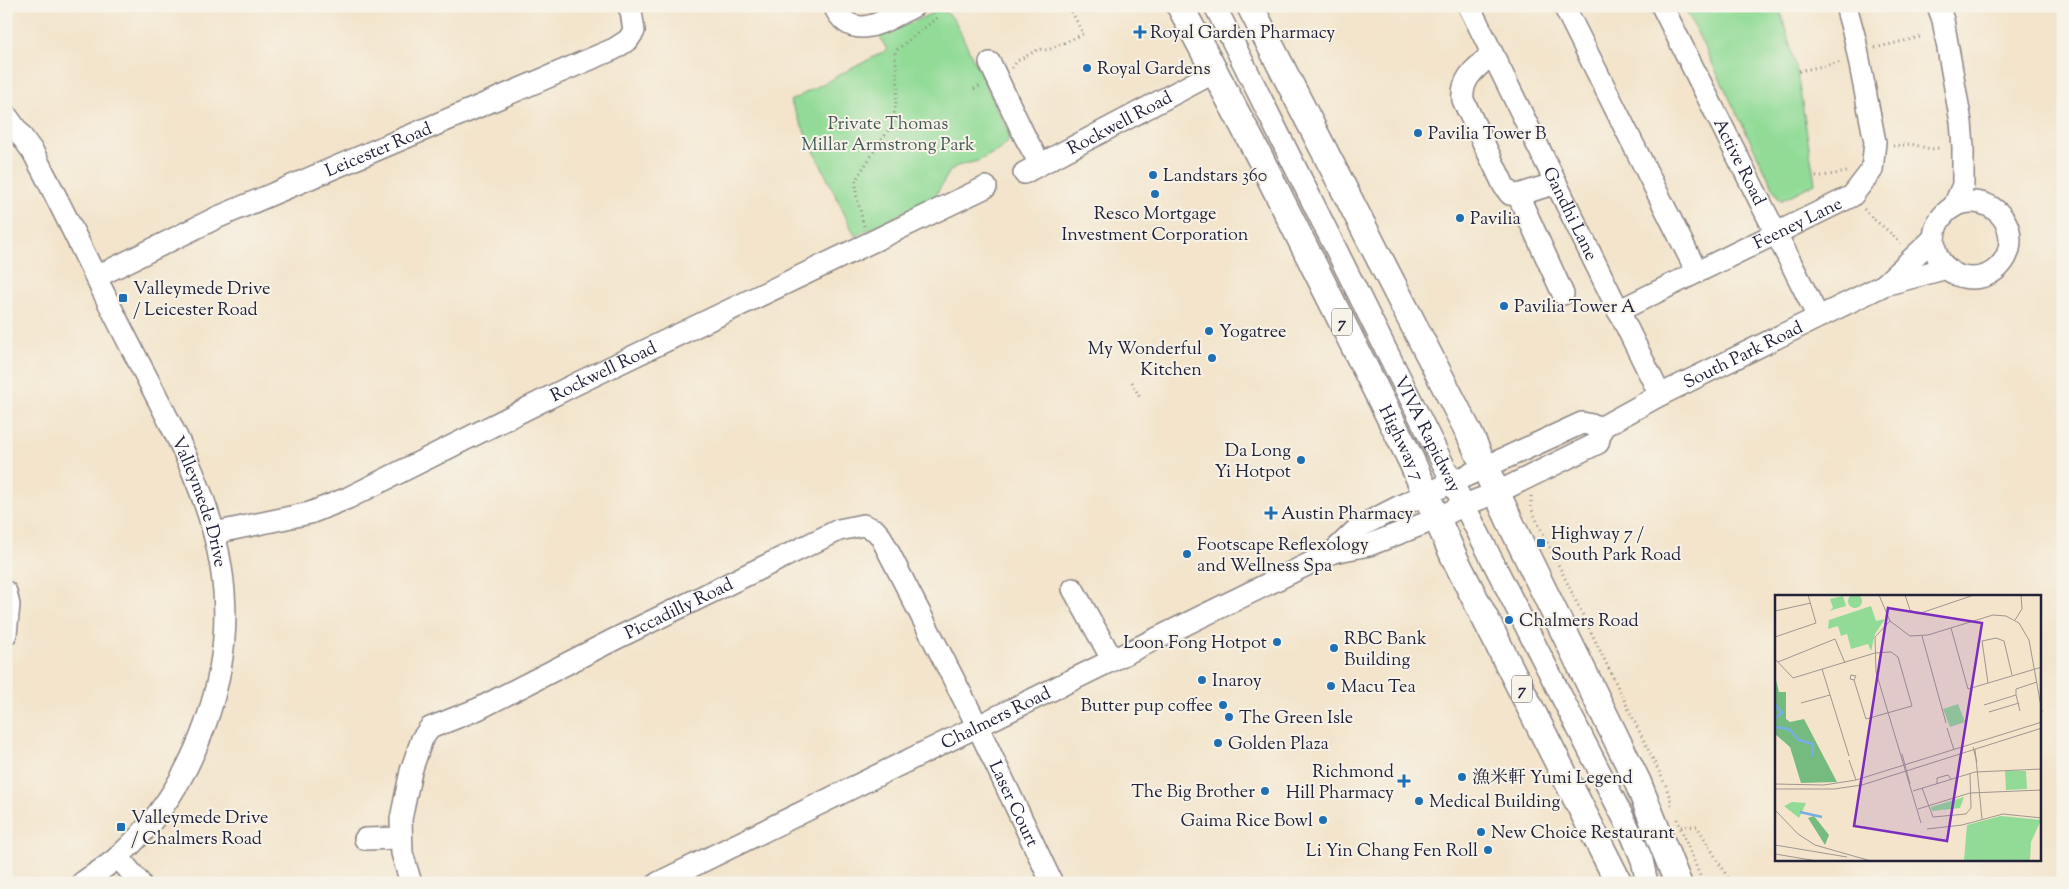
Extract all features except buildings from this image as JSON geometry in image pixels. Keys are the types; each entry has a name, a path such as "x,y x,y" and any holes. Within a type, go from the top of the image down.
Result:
{"main road":[{"name":"Highway 7","path":"1180,6 1257,152 1411,460 1436,518 1619,883"},
{"path":"1250,6 1468,431 1496,493 1638,783 1678,883"}],"street":[{"name":"Leicester Road","path":"96,277 216,218 614,49 628,40 634,31 631,11 628,6"},
{"path":"834,6 840,19 856,28 871,27 914,6"},
{"name":"VIVA Rapidway","path":"1215,6 1452,481 1629,829 1642,860 1647,883"},
{"name":"Gandhi Lane","path":"1469,6 1660,395"},
{"path":"1564,6 1697,272"},
{"name":"Active Road","path":"1662,6 1818,317"},
{"path":"1846,6 1858,55 1875,142 1872,170 1858,188"},
{"path":"1938,6 1943,20 1961,122 1963,185 1954,206"},
{"path":"1492,54 1466,78 1462,89 1464,100 1504,186 1510,194 1518,195 1556,184"},
{"name":"Rockwell Road","path":"990,63 1025,137 1032,168 1215,72"},
{"name":"Valleymede Drive","path":"6,115 33,152 168,419 201,495 214,533 221,568 224,605 224,643 217,684 200,740 180,780 155,817 118,857 82,883"},
{"path":"1963,148 1976,184 1989,206"},
{"name":"Rockwell Road","path":"214,533 310,513 348,498 574,385 870,241 986,187"},
{"name":"Feeney Lane","path":"1618,311 1775,234 1858,188"},
{"path":"1518,195 1563,294"},
{"path":"1966,202 1978,202 1989,206 2000,213 2007,224 2010,237 2009,250 2004,262 1995,271 1983,277 1964,277 1947,268 1940,260 1934,238 1937,225 1944,214 1954,206 1966,202"},
{"name":"South Park Road","path":"1884,285 1934,238"},
{"name":"South Park Road","path":"1436,518 1464,504 1496,493 1598,442 1602,427 1660,395 1818,317 1884,285 1947,268"},
{"path":"1485,467 1582,423 1602,427"},
{"name":"Chalmers Road","path":"1333,552 1359,527 1452,481 1485,467"},
{"name":"Chalmers Road","path":"658,883 1333,552 1369,545 1436,518"},
{"name":"Piccadilly Road","path":"411,883 402,853 401,838 404,801 411,771 422,739 430,728 478,709 623,635 848,527 869,526 881,537 977,725"},
{"path":"1073,589 1112,659"},
{"path":"6,592 9,605 6,634"},
{"name":"Laser Court","path":"977,725 1052,883"},
{"path":"365,839 401,838"},
{"path":"118,857 140,883"},
{"name":"VIVA Rapidway","path":"1642,860 1660,883"}],"path":[{"path":"1011,71 1017,61 1039,49 1048,50 1083,34 1069,6"},
{"path":"870,241 860,214 856,194 856,179 893,123 898,87 895,51 938,18"},
{"path":"1799,71 1920,38"},
{"path":"1875,142 1892,146 1911,144 1930,149 1939,148"},
{"path":"1816,178 1848,171 1872,219 1895,237 1901,246"},
{"path":"1132,382 1140,398"},
{"path":"1528,491 1531,496 1531,508 1536,519 1666,786 1674,814 1703,883"},
{"path":"1681,827 1696,826 1731,883"}],"green space":[{"path":"1684,6 1779,6 1796,67 1815,183 1780,201"},
{"name":"Private Thomas Millar Armstrong Park","path":"939,10 948,13 955,21 1009,134 1008,142 1001,149 978,161 957,166 950,171 933,198 855,236 790,101 887,50 880,37"}],"place":[{"name":"Royal Garden Pharmacy","path":"1140,32"},
{"name":"Royal Gardens","path":"1087,68"},
{"name":"Pavilia Tower B","path":"1418,133"},
{"name":"Landstars 360","path":"1153,175"},
{"name":"Resco Mortgage Investment Corporation","path":"1155,194"},
{"name":"Pavilia","path":"1460,218"},
{"name":"Valleymede Drive / Leicester Road","path":"123,298"},
{"name":"Pavilia Tower A","path":"1504,306"},
{"name":"Yogatree","path":"1209,331"},
{"name":"My Wonderful Kitchen","path":"1212,358"},
{"name":"Da Long Yi Hotpot","path":"1301,460"},
{"name":"Austin Pharmacy","path":"1271,513"},
{"name":"Highway 7 / South Park Road","path":"1541,543"},
{"name":"Footscape Reflexology and Wellness Spa","path":"1187,554"},
{"name":"Chalmers Road","path":"1509,620"},
{"name":"Loon Fong Hotpot","path":"1277,642"},
{"name":"RBC Bank Building","path":"1334,648"},
{"name":"Inaroy","path":"1202,680"},
{"name":"Macu Tea","path":"1331,686"},
{"name":"Butter pup coffee","path":"1223,705"},
{"name":"The Green Isle","path":"1229,717"},
{"name":"Golden Plaza","path":"1218,743"},
{"name":"漁米軒 Yumi Legend","path":"1462,777"},
{"name":"Richmond Hill Pharmacy","path":"1404,781"},
{"name":"The Big Brother","path":"1265,791"},
{"name":"Medical Building","path":"1419,801"},
{"name":"Gaima Rice Bowl","path":"1323,820"},
{"name":"Valleymede Drive / Chalmers Road","path":"121,827"},
{"name":"New Choice Restaurant","path":"1481,832"},
{"name":"Li Yin Chang Fen Roll","path":"1488,850"}]}
